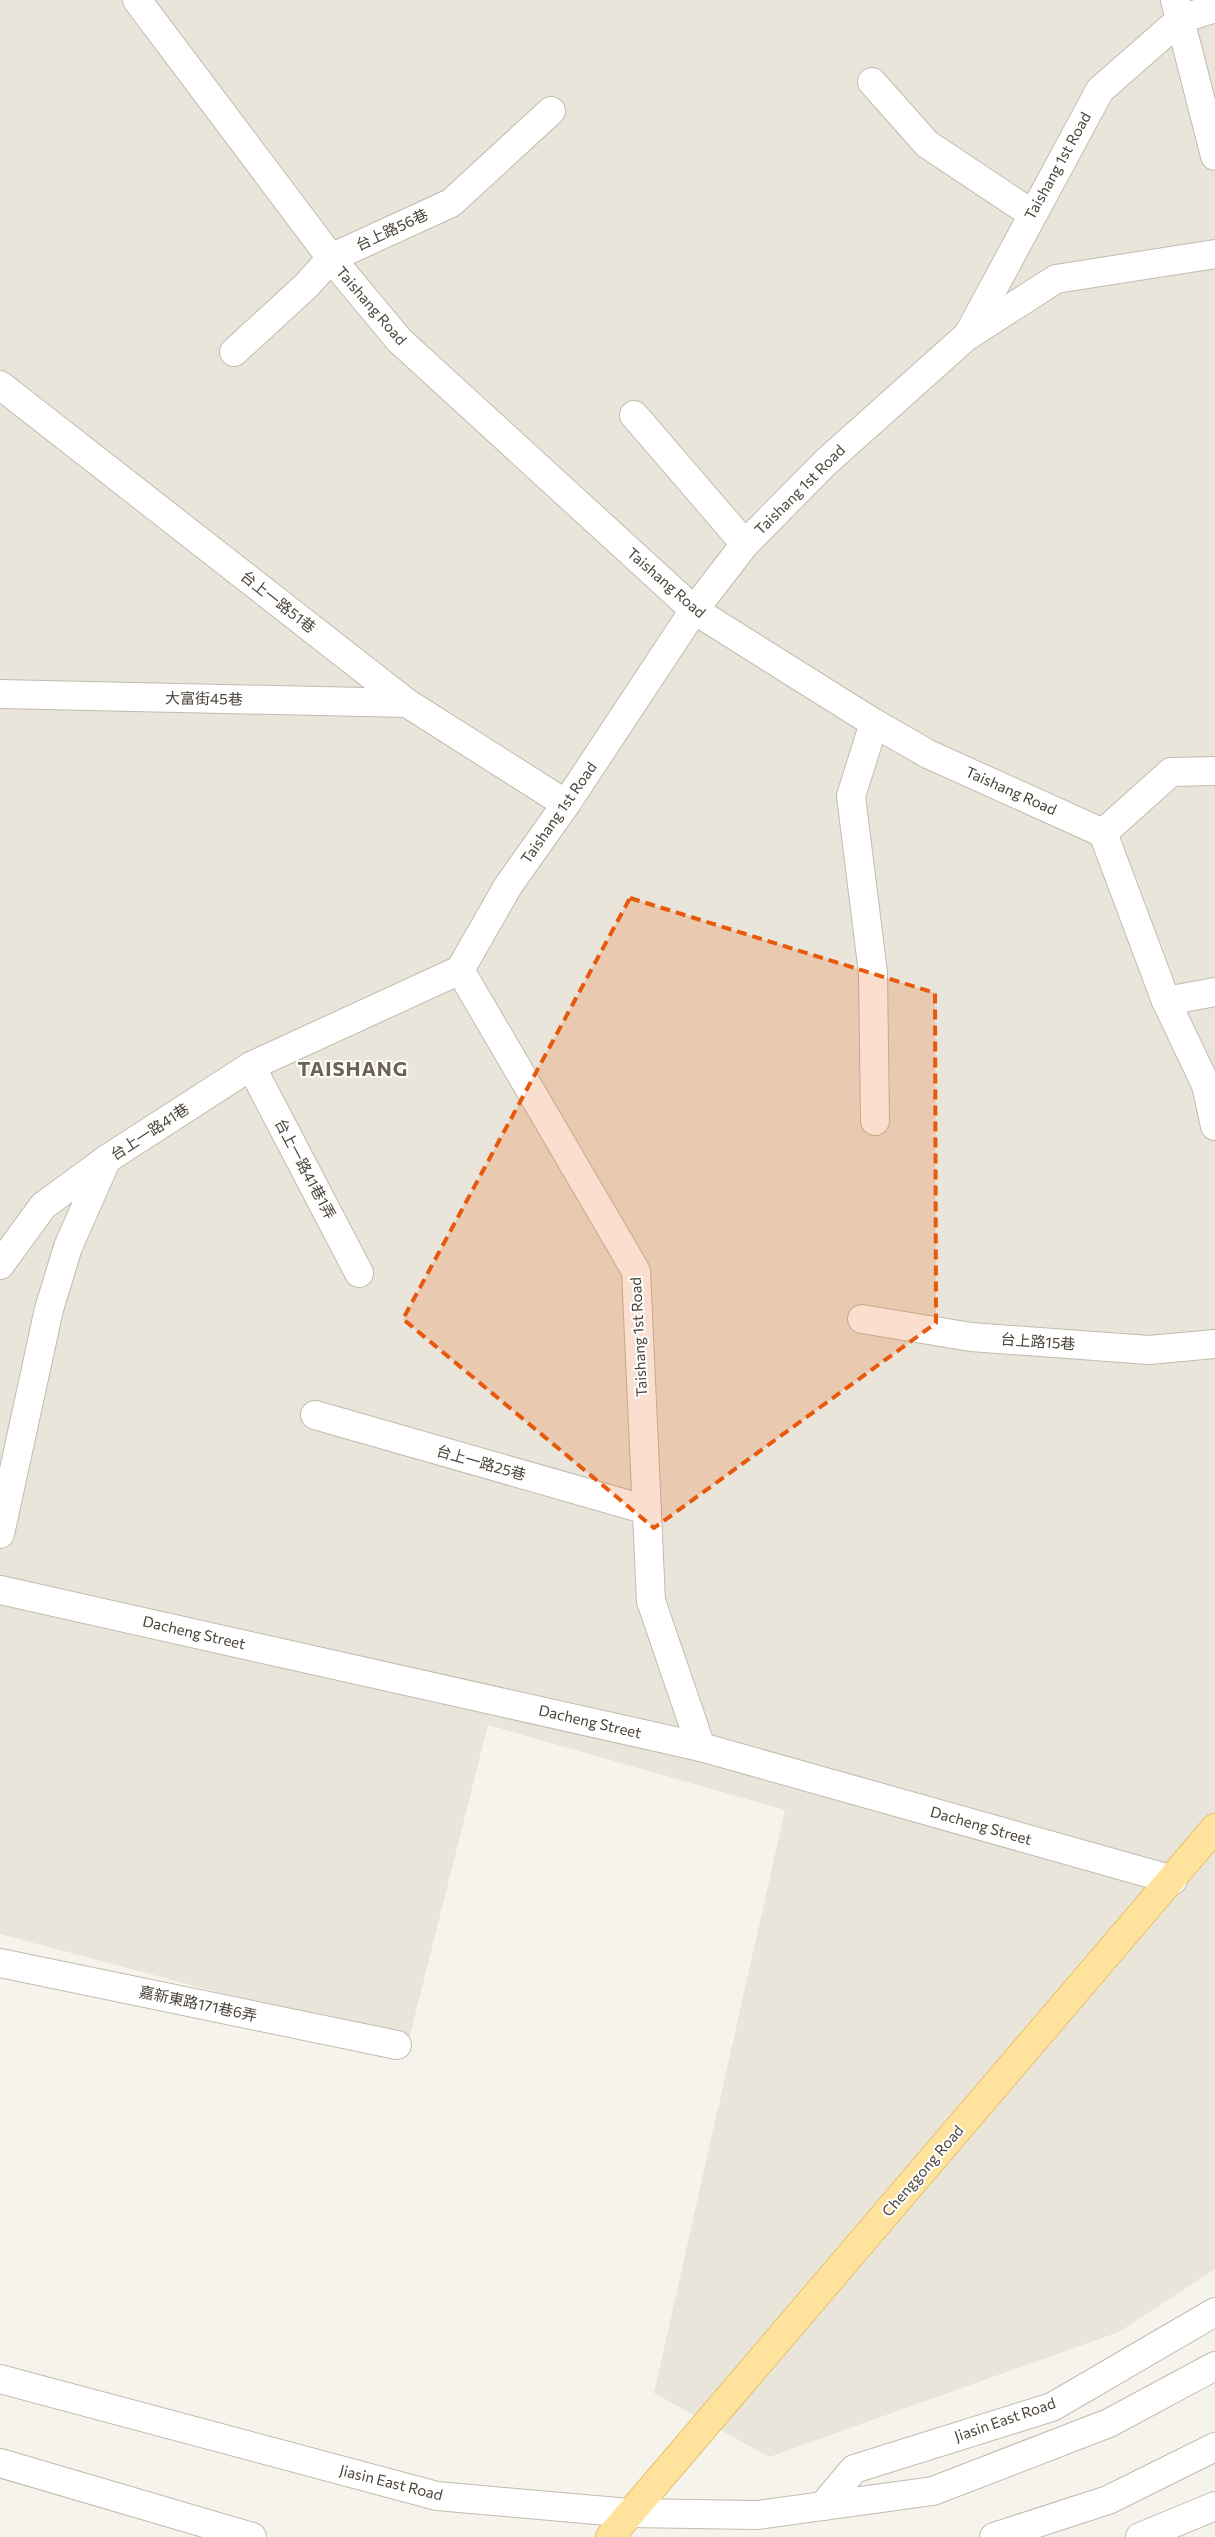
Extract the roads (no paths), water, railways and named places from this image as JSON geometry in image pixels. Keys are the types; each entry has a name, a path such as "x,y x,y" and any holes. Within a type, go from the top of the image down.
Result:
{"main road":[{"name":"Chenggong Road","path":"610,2537 1173,1880 1215,1828"}],"street":[{"name":"Taishang Road","path":"137,0 331,258 399,340 694,610 874,723 928,754 1103,833"},
{"path":"1215,8 1178,10 1215,156"},
{"name":"Taishang 1st Road","path":"701,1747 651,1601 636,1271 460,970 508,886 566,804 694,610 745,544 826,462 968,335 1100,90 1178,10"},
{"path":"872,82 926,144 1032,214"},
{"name":"台上路56巷","path":"234,352 307,285 331,258 451,203 551,111"},
{"path":"968,335 1056,279 1215,254"},
{"name":"台上一路51巷","path":"0,384 407,703 566,804"},
{"path":"634,415 745,544"},
{"name":"大富街45巷","path":"0,694 407,703"},
{"path":"874,723 851,796 873,973 875,1121"},
{"path":"1215,771 1171,772 1103,833 1166,1001 1206,1085 1215,1126"},
{"name":"台上一路41巷","path":"0,1534 49,1309 68,1246 107,1160 251,1066 460,970"},
{"path":"1166,1001 1215,992"},
{"name":"台上一路41巷1弄","path":"251,1066 359,1273"},
{"path":"0,1265 43,1206 107,1160"},
{"name":"台上路15巷","path":"862,1319 970,1338 1149,1350 1215,1344"},
{"name":"台上一路25巷","path":"314,1415 647,1510"},
{"name":"Dacheng Street","path":"0,1590 701,1747 1173,1880"},
{"name":"嘉新東路171巷6弄","path":"0,1963 397,2045"},
{"name":"Jiasin East Road","path":"823,2506 854,2469 1052,2407 1215,2312"},
{"name":"Jiasin East Road","path":"0,2379 437,2496 629,2513 757,2515 933,2492 1109,2423 1215,2366"},
{"path":"994,2537 1108,2500 1215,2447"},
{"path":"0,2463 252,2537"},
{"path":"1140,2537 1215,2506"}],"district":[{"name":"TAISHANG","path":"353,1069"}]}
